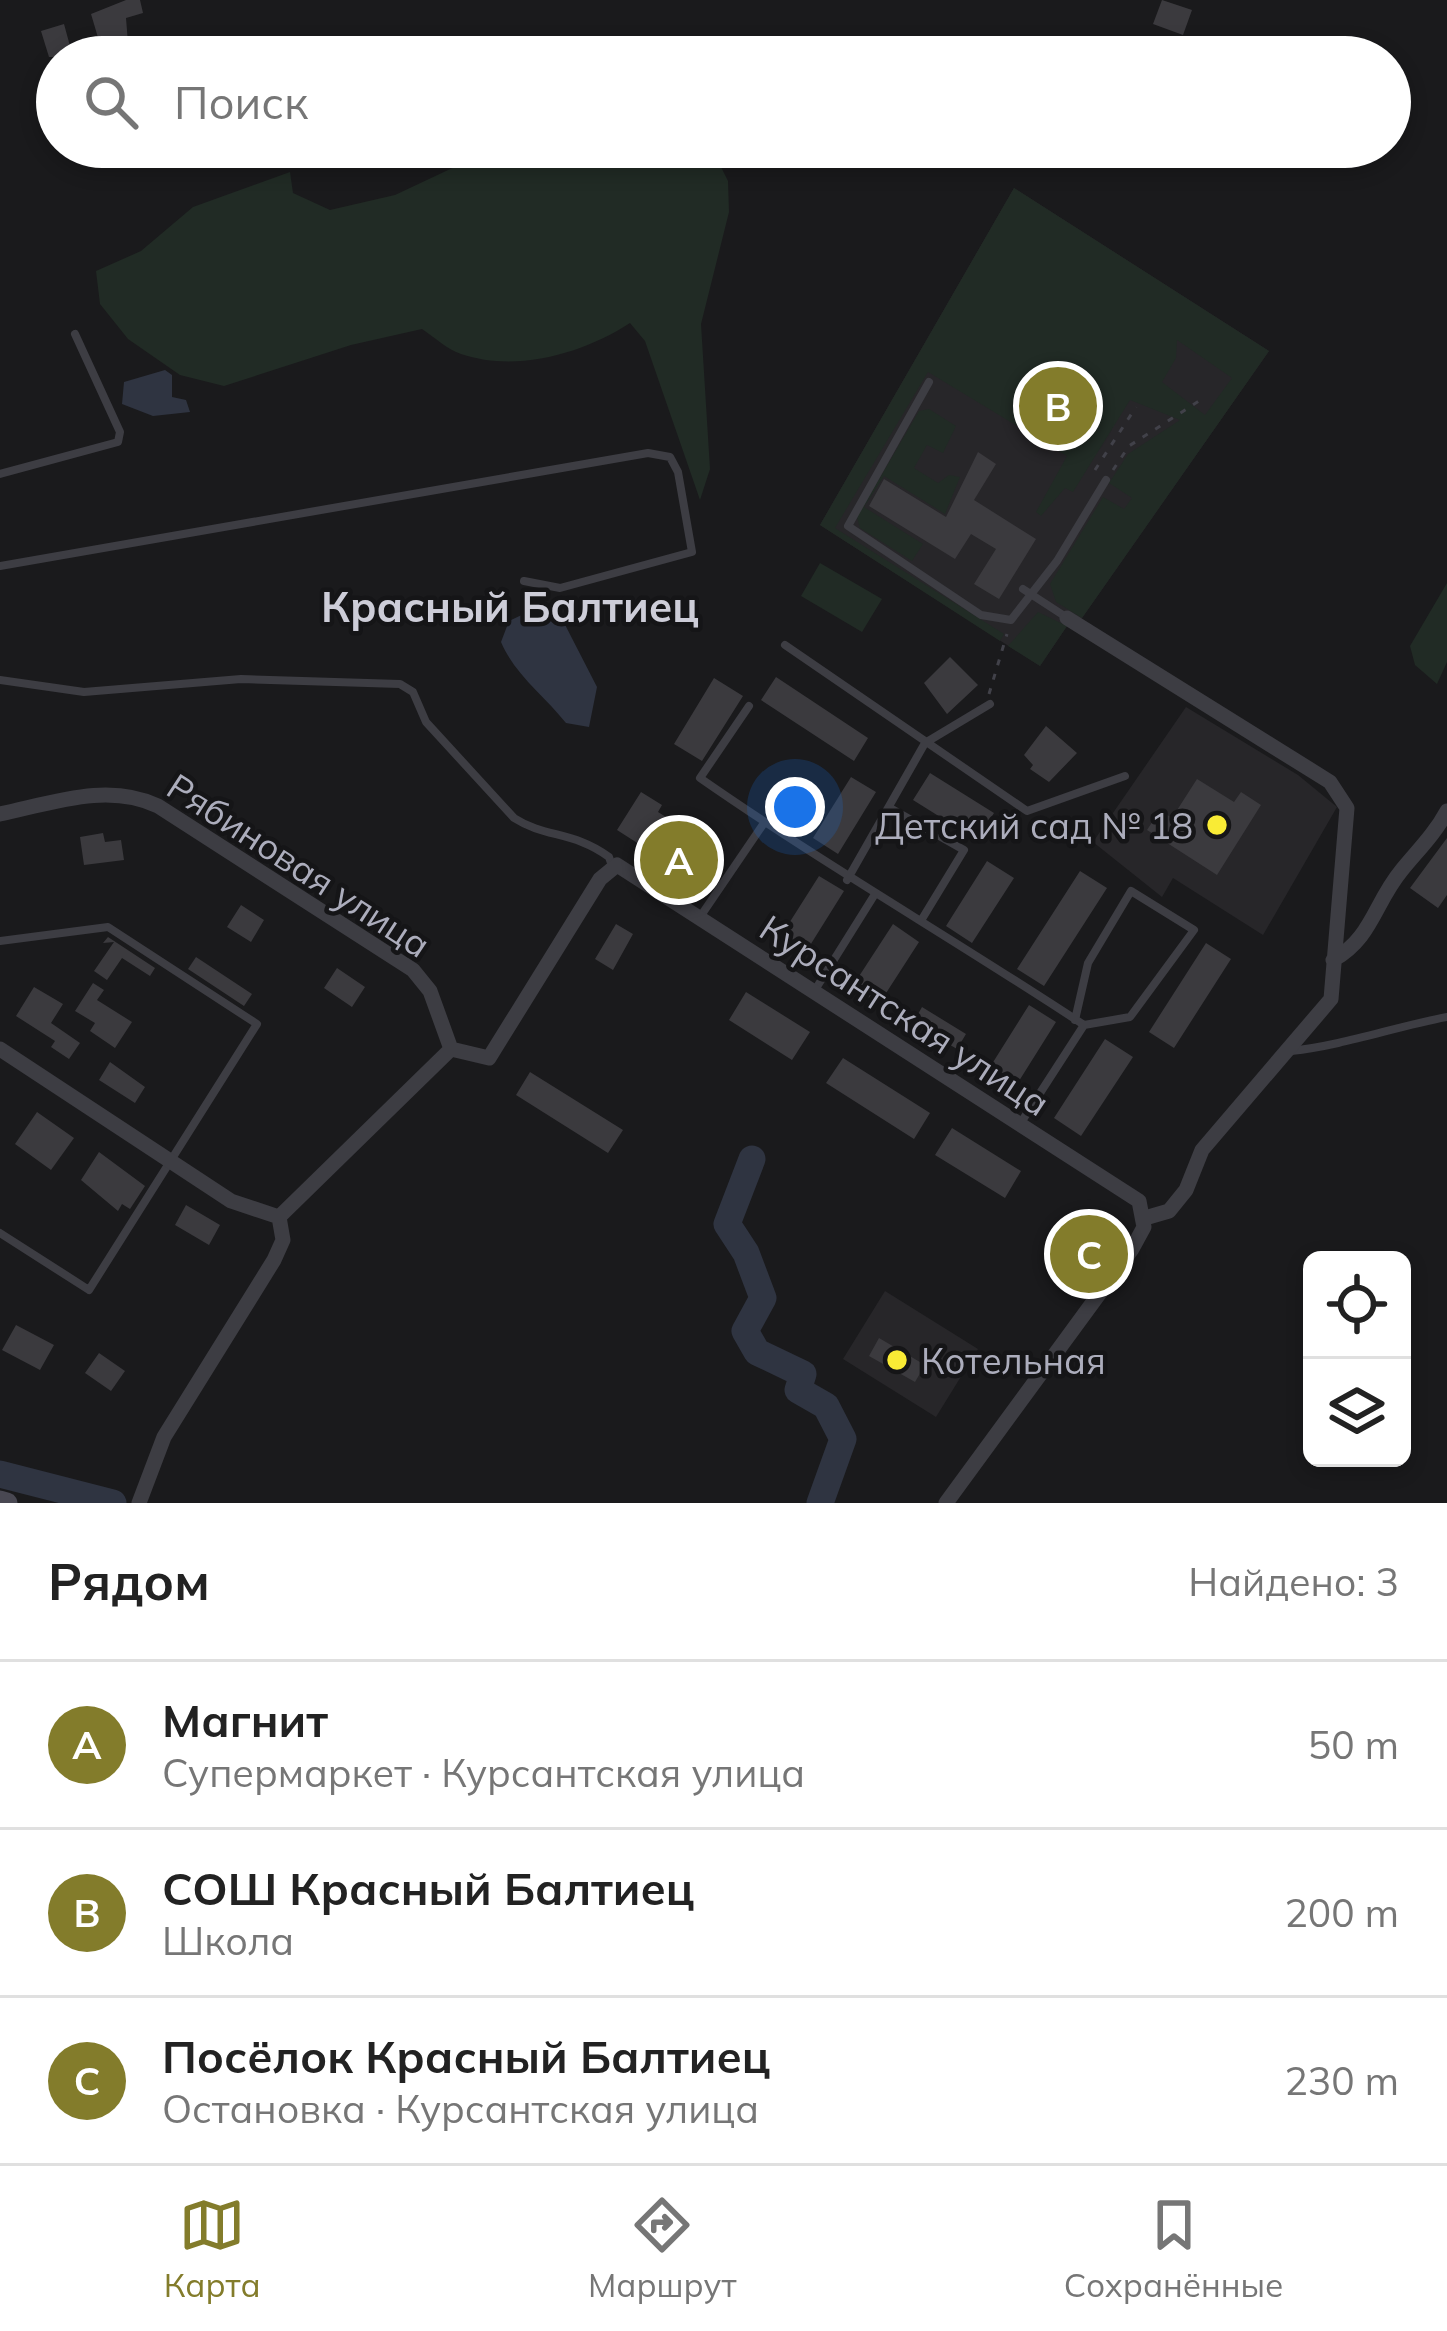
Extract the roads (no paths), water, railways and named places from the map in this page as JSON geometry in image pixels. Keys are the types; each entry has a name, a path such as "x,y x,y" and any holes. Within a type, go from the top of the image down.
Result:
{"street":[{"path":"946,1503 1132,1249 1144,1214 1169,1211 1186,1190 1202,1150 1331,998 1347,826 1340,793 1067,618"},
{"name":"Рябиновая улица","path":"0,814 106,794 137,796 158,806 413,970 430,991 451,1049"},
{"path":"1333,960 1369,931 1398,874 1432,839 1447,811"},
{"path":"279,1217 451,1049 489,1058 612,866"},
{"name":"Курсантская улица","path":"612,866 623,867 812,993 1130,1193 1144,1214"},
{"path":"0,1049 231,1201 279,1217"},
{"path":"139,1503 164,1437 274,1260 283,1240 279,1217"}],"lane":[{"path":"0,474 118,442 121,432 75,334"},
{"path":"929,382 848,526 981,615 1006,620 1106,480"},
{"path":"0,566 648,453 670,457 678,472 692,552 560,588 524,581"},
{"path":"1027,592 1067,618"},
{"path":"785,645 1027,811 1126,776"},
{"path":"0,680 84,692 241,679 400,684 413,692 426,722 514,818 529,828 574,835 609,857 612,866"},
{"path":"847,880 925,743 990,704"},
{"path":"749,706 700,778 847,880 922,920 1079,1023 1130,1017 1195,930 1131,891 1088,963 1079,1023 1020,1124"},
{"path":"890,808 964,850 922,920"},
{"path":"700,918 764,823"},
{"path":"812,993 874,894"},
{"path":"0,941 108,928 257,1024 89,1289 0,1233"},
{"path":"1289,1052 1338,1046 1379,1029 1447,1017"}],"water":[{"path":"165,370 172,375 172,397 186,400 190,412 153,416 122,404 124,382"},
{"path":"528,612 559,613 597,687 589,727 566,723 507,654 501,642 509,621"}],"waterway":[{"path":"752,1159 727,1224 746,1253 763,1298 745,1331 757,1352 803,1374 798,1390 826,1406 843,1439 820,1503"},
{"path":"0,1474 113,1503"}],"place":[{"name":"СОШ Красный Балтиец","path":"1058,406"},
{"name":"Детский сад № 18","path":"1217,825"},
{"name":"Магнит","path":"679,860"},
{"name":"Посёлок Красный Балтиец","path":"1089,1254"},
{"name":"Котельная","path":"897,1360"}],"district":[{"name":"Красный Балтиец","path":"510,606"}]}
